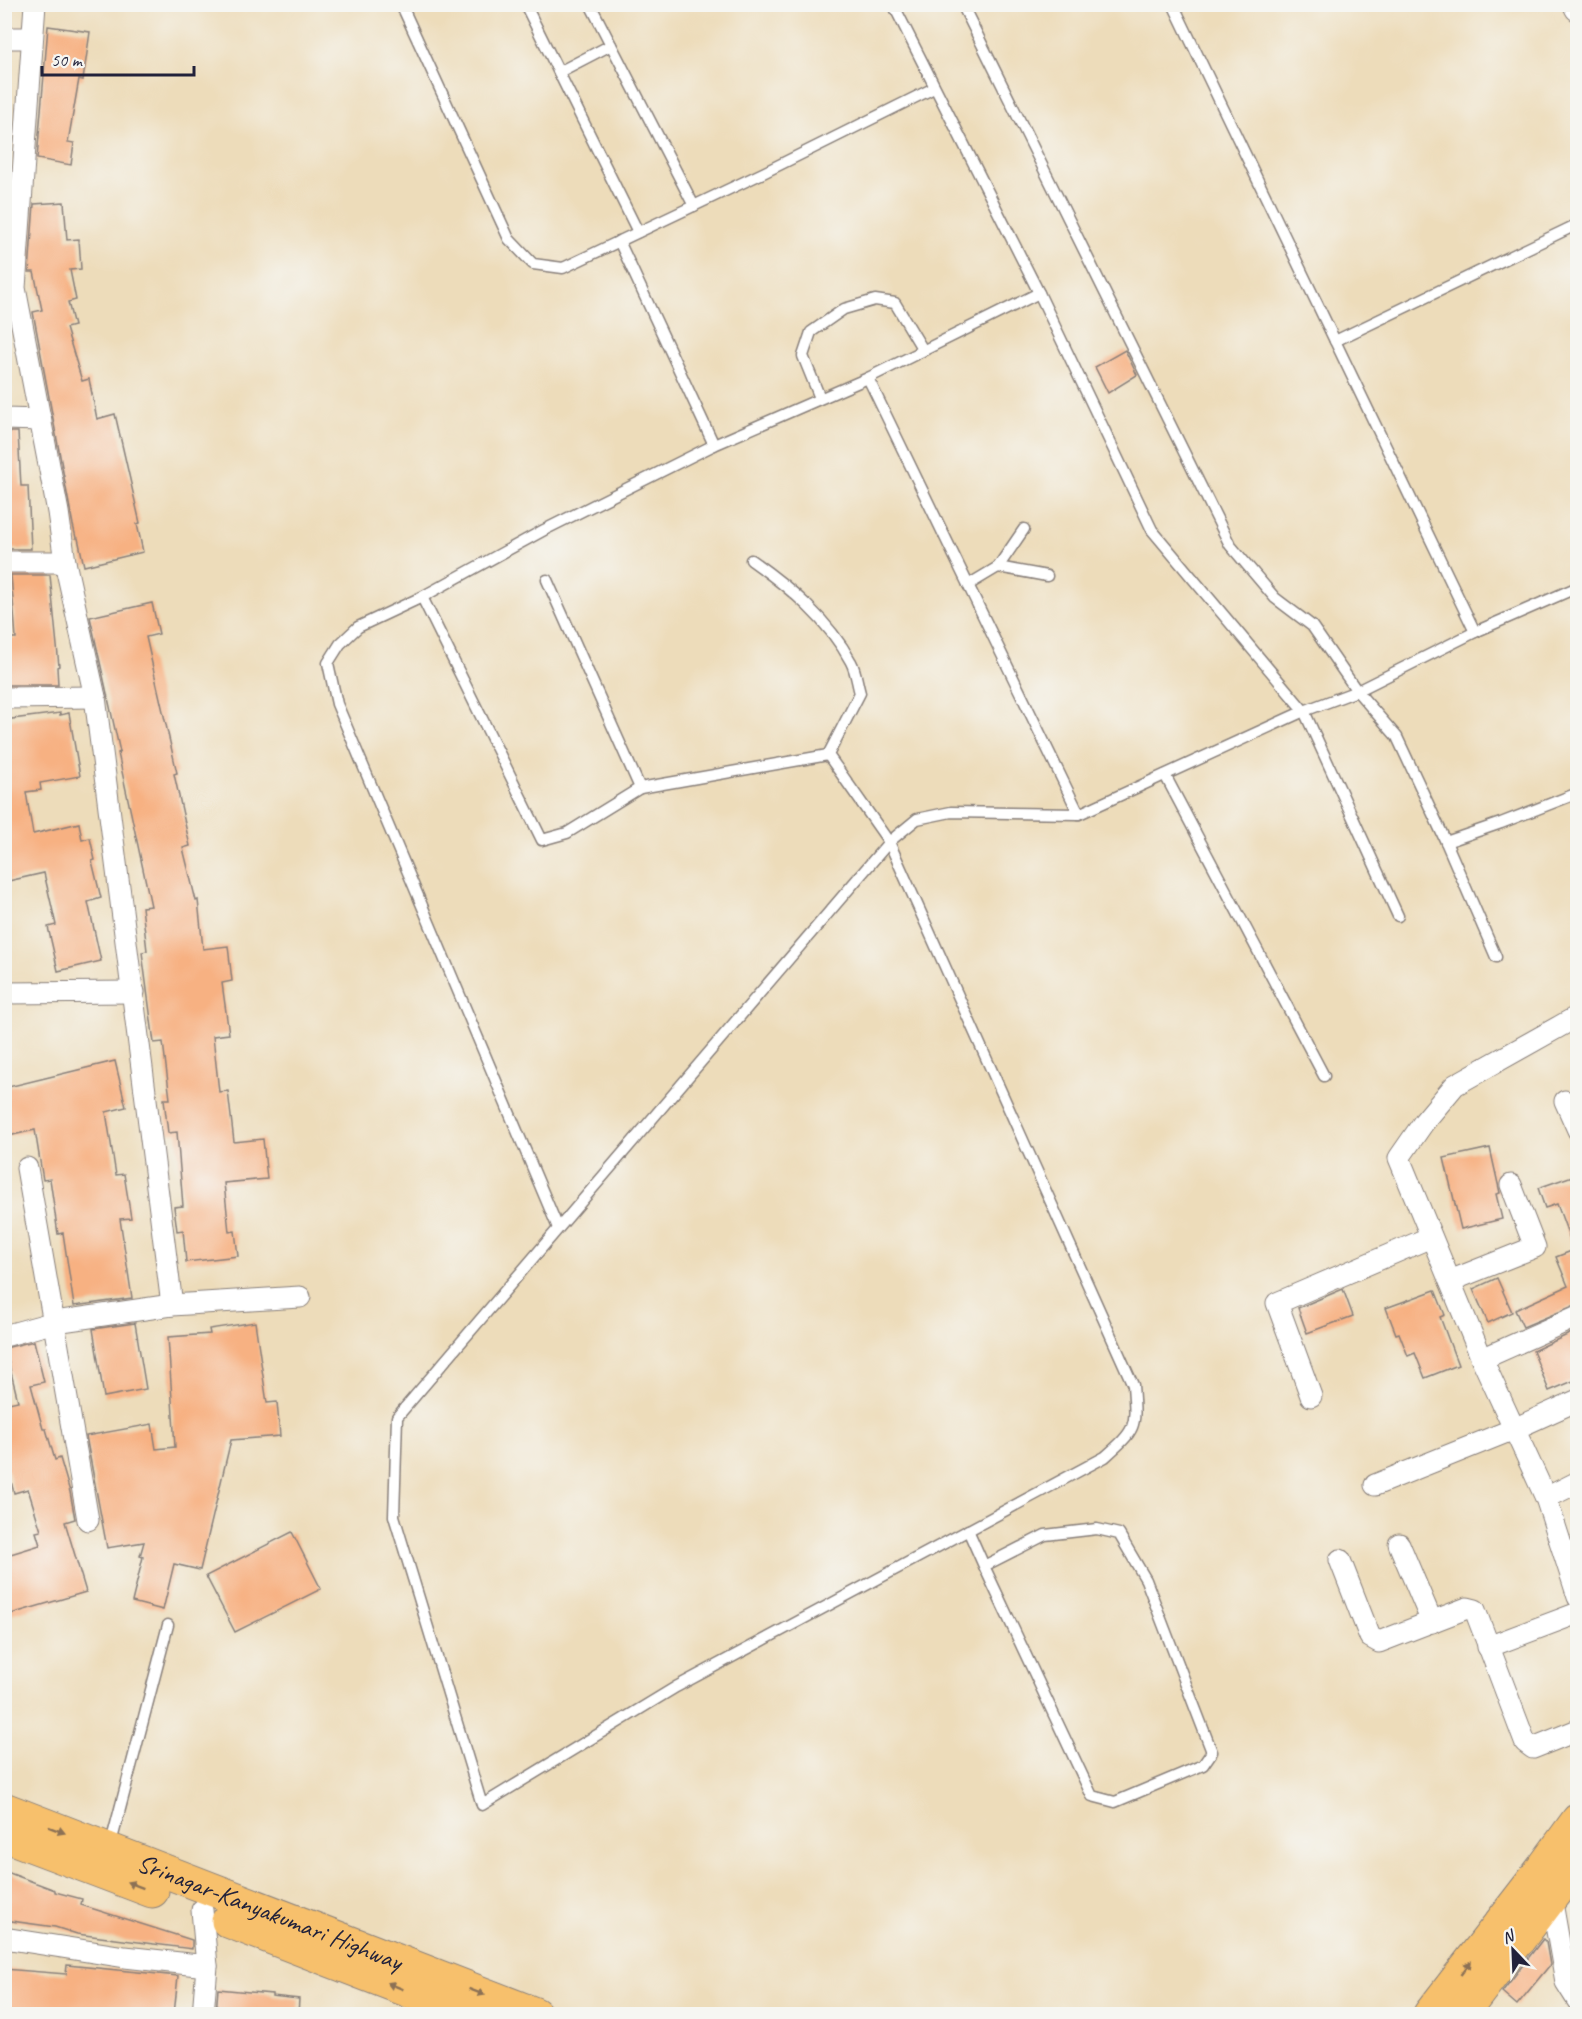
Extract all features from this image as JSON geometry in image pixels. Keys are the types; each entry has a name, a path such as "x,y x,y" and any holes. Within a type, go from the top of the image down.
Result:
{"highway":[{"name":"Srinagar-Kanyakumari Highway","path":"4,1809 536,2014"},
{"path":"1430,2014 1578,1820"},
{"name":"Srinagar-Kanyakumari Highway","path":"4,1835 470,2014"},
{"path":"1462,2014 1578,1862"}],"street":[{"path":"34,4 10,288 41,420 65,562 95,697 172,1305"},
{"path":"4,38 32,38"},
{"path":"4,418 41,420"},
{"path":"4,562 65,562"},
{"path":"4,698 95,697"},
{"path":"4,993 134,992"},
{"path":"1578,1016 1455,1085 1424,1122 1399,1158 1482,1359 1545,1498 1578,1597"},
{"path":"1565,1101 1578,1130"},
{"path":"27,1168 88,1520"},
{"path":"1450,1281 1534,1247 1510,1185"},
{"path":"1311,1396 1276,1303 1431,1237"},
{"path":"4,1336 55,1322 172,1305 300,1297"},
{"path":"1482,1359 1578,1316"},
{"path":"1375,1485 1514,1429 1578,1400"},
{"path":"1545,1498 1578,1482"},
{"path":"1399,1544 1432,1622"},
{"path":"1340,1560 1370,1637 1378,1642 1467,1608 1475,1610 1525,1742 1533,1748 1578,1731"},
{"path":"1488,1647 1578,1613"},
{"path":"1551,1897 1566,1982 1578,2001"},
{"path":"202,1910 207,1966 203,2014"},
{"path":"4,1938 124,1957 207,1966"}],"lane":[{"path":"400,4 509,239 533,264 563,268 934,88"},
{"path":"525,4 638,232"},
{"path":"590,4 694,206"},
{"path":"893,4 1039,293 1152,530 1304,711 1398,916"},
{"path":"962,4 1230,545 1275,598 1312,626 1357,691 1397,737 1496,957"},
{"path":"1173,4 1475,632"},
{"path":"559,72 611,45"},
{"path":"1335,341 1578,224"},
{"path":"619,241 714,445"},
{"path":"558,1228 337,704 328,663 340,644 358,627 422,597 544,530 714,445 868,378 1039,293"},
{"path":"820,398 803,356 810,332 844,309 875,300 895,303 923,350"},
{"path":"868,378 1080,814"},
{"path":"969,585 998,567 1024,529"},
{"path":"751,560 782,582 825,624 852,663 860,693 828,755"},
{"path":"998,567 1047,576"},
{"path":"547,580 640,788"},
{"path":"828,755 889,842 1133,1385 1136,1422 1126,1439 1105,1457 676,1686 482,1805 394,1516 397,1417 889,842 917,819 951,812 1080,814 1304,711 1357,691 1475,632 1578,587"},
{"path":"422,597 542,840 567,833 640,788 828,755"},
{"path":"1165,775 1324,1076"},
{"path":"1446,842 1578,793"},
{"path":"968,1530 984,1566 1092,1796 1115,1802 1203,1765 1212,1752 1146,1580 1119,1534 1097,1529 1045,1535 984,1566"},
{"path":"109,1850 168,1625"}],"building":[{"path":"48,26 90,32 83,80 79,79 68,142 74,143 71,165 37,159"},
{"path":"64,202 67,240 79,239 81,269 70,270 76,300 68,302 74,326 66,328 82,381 89,379 97,419 115,414 140,523 137,524 143,552 84,566 73,525 33,312 42,310 34,272 29,272 34,204"},
{"path":"1125,350 1137,375 1108,393 1095,367"},
{"path":"4,432 18,432 21,486 28,486 31,549 9,549 8,544 4,544"},
{"path":"11,575 50,575 59,666 57,667 58,685 4,685 4,638 16,638"},
{"path":"152,603 159,634 146,637 177,773 174,774 190,846 183,848 196,901 198,900 203,949 228,946 232,981 222,983 229,1034 213,1036 219,1092 228,1091 234,1142 263,1139 267,1179 224,1183 229,1232 235,1231 238,1256 186,1262 183,1230 177,1231 174,1207 183,1206 177,1132 168,1133 164,1099 170,1099 163,1042 154,1043 142,952 147,951 142,907 151,906 90,617"},
{"path":"60,713 60,715 69,713 80,776 40,783 41,790 26,792 33,834 79,823 82,840 90,838 95,860 92,861 101,898 88,902 101,961 58,971 48,927 56,925 44,873 4,882 4,720"},
{"path":"115,1061 126,1107 106,1112 116,1175 124,1174 131,1218 120,1219 132,1298 74,1306 63,1233 58,1234 50,1179 43,1180 35,1130 4,1137 4,1088"},
{"path":"1490,1148 1500,1193 1496,1194 1502,1219 1461,1229 1444,1158"},
{"path":"1578,1174 1578,1304 1523,1327 1515,1310 1568,1286 1556,1257 1574,1250 1557,1204 1545,1208 1538,1188"},
{"path":"1497,1278 1512,1312 1488,1323 1473,1289"},
{"path":"1343,1289 1353,1316 1307,1333 1298,1308"},
{"path":"1435,1290 1445,1315 1440,1317 1458,1365 1425,1378 1415,1353 1408,1356 1386,1308"},
{"path":"255,1322 267,1403 277,1402 280,1436 231,1440 200,1570 174,1564 163,1610 132,1602 143,1557 140,1556 144,1542 107,1548 86,1436 152,1424 156,1449 175,1447 168,1337 210,1334 209,1329"},
{"path":"135,1323 146,1389 104,1397 93,1329"},
{"path":"1578,1330 1578,1379 1549,1391 1533,1351"},
{"path":"34,1341 44,1382 31,1385 43,1429 46,1429 55,1460 60,1458 70,1492 75,1519 65,1522 86,1592 4,1616 4,1556 40,1545 36,1532 41,1531 28,1489 14,1493 8,1470 4,1470 4,1404 18,1401 5,1348"},
{"path":"292,1532 321,1589 235,1632 206,1576"},
{"path":"4,1871 55,1890 55,1892 82,1899 81,1905 192,1940 192,1949 77,1934 55,1927 4,1920"},
{"path":"1543,1939 1546,1942 1550,1965 1517,2005 1502,1992"},
{"path":"67,1965 178,1976 174,2014 4,2014 4,1969 66,1974"},
{"path":"218,1989 299,1999 298,2014 216,2014"}]}
